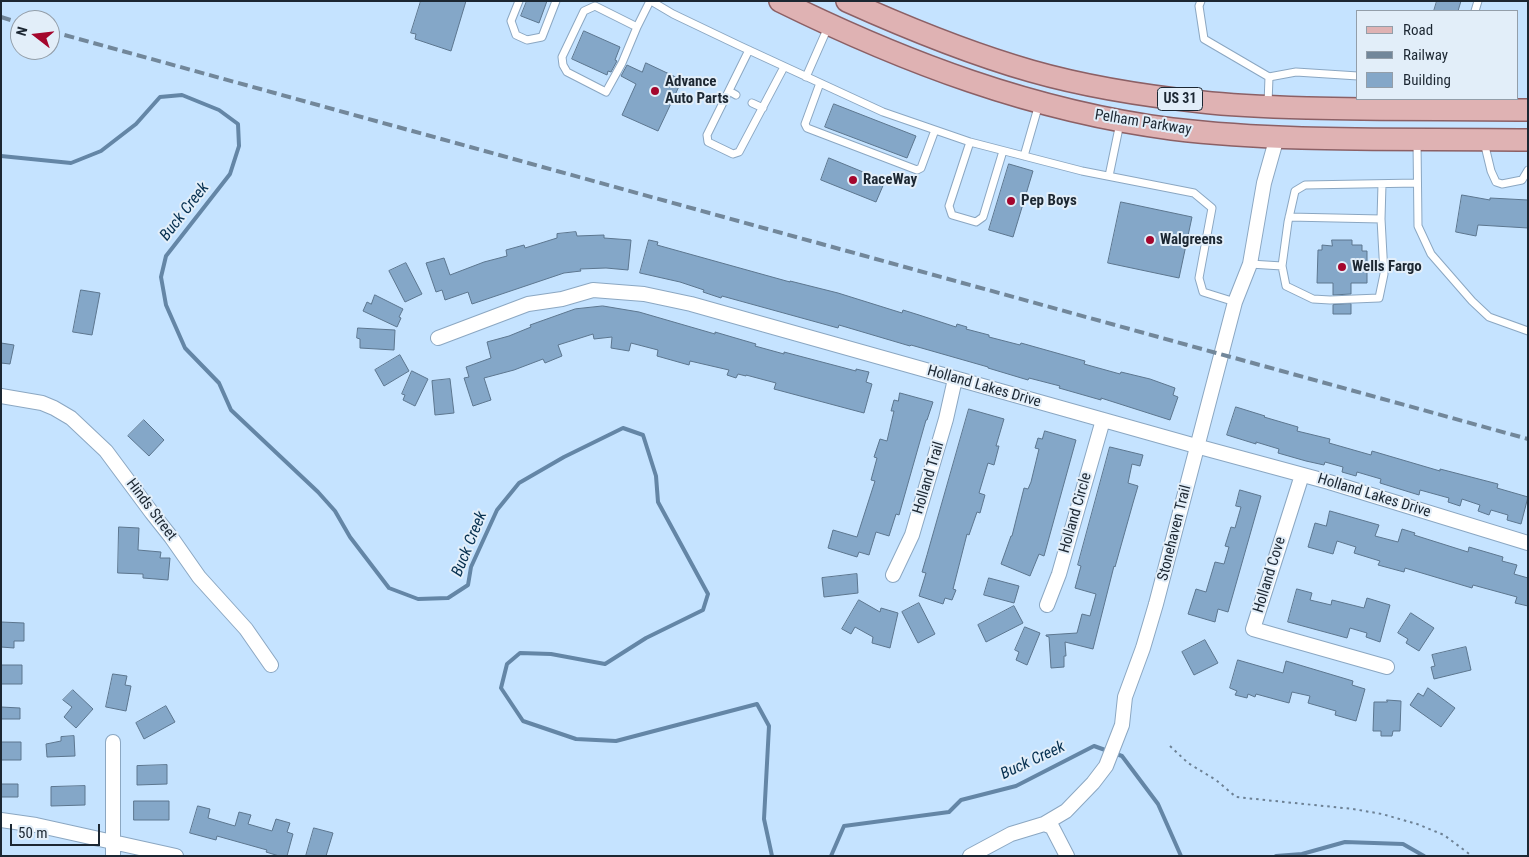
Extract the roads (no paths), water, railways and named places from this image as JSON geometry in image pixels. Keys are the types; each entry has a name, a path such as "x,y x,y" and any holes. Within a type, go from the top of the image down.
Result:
{"main road":[{"name":"Pelham Parkway","path":"780,1 830,25 939,71 1037,102 1121,121 1215,133 1277,137 1528,140"},
{"path":"830,25 840,1"},
{"name":"Pelham Parkway","path":"847,1 938,40 1043,74 1156,96 1204,102 1274,107 1376,104 1424,110 1467,104 1528,110"},
{"path":"1037,102 1043,74"},
{"path":"1274,107 1277,137"},
{"path":"1420,140 1424,110"}],"street":[{"name":"Stonehaven Trail","path":"970,856 1011,834 1044,824 1066,811 1093,783 1106,766 1122,725 1125,697 1156,604 1235,302 1250,264 1264,183 1277,137"},
{"name":"Holland Lakes Drive","path":"438,338 528,304 593,290 644,294 691,304 1302,475 1528,542"},
{"name":"Holland Trail","path":"893,575 912,535 946,419 955,379"},
{"name":"Hinds Street","path":"1,396 42,403 54,408 71,418 106,451 199,577 246,629 270,665"},
{"name":"Holland Circle","path":"1047,605 1059,574 1103,420"},
{"name":"Holland Cove","path":"1302,475 1253,629 1387,667"},
{"path":"113,742 114,856"},
{"path":"1,820 36,824 176,856"},
{"path":"1044,824 1052,828 1067,856"}],"lane":[{"path":"518,1 511,21 516,35 527,40 542,37 556,1"},
{"path":"637,28 595,6 584,11 562,57 563,65 568,72 605,92 622,62 651,1 673,14 882,112 970,142 1003,151 1109,176 1194,193 1212,208 1199,278 1203,292 1235,302"},
{"path":"1201,1 1199,6 1204,40 1268,77 1296,72 1356,76"},
{"path":"806,77 830,25"},
{"path":"749,50 732,93 707,135 708,142 724,150 733,154 739,152 784,66"},
{"path":"1268,77 1274,107"},
{"path":"820,84 805,124 807,128 917,170 922,168 935,130"},
{"path":"1024,156 1037,102"},
{"path":"752,103 763,108"},
{"path":"1109,176 1121,121"},
{"path":"1420,140 1417,183 1418,226 1431,254 1472,302 1489,317 1528,331"},
{"path":"1484,140 1491,171 1496,182 1502,184 1522,180 1528,170"},
{"path":"970,142 949,206 952,215 976,222 984,217 1003,151"},
{"path":"1382,184 1381,219 1384,274 1379,298 1313,299 1286,286 1282,266 1295,191 1305,185 1417,183"},
{"path":"1289,217 1381,219"},
{"path":"1250,264 1282,266"}],"waterway":[{"name":"Buck Creek","path":"1,156 71,163 101,151 136,124 160,97 182,95 219,110 238,124 239,146 230,174 166,256 161,277 166,305 185,348 219,383 231,410 318,492 335,511 350,537 389,588 418,599 448,598 468,585 471,567 497,510 519,483 564,457 623,428 643,435 656,476 658,502 708,594 703,610 646,638 605,664 551,654 520,653 507,664 501,688 523,721 576,739 616,741 757,704 769,726 764,819 772,856"},
{"name":"Buck Creek","path":"831,856 844,826 949,812 961,800 1016,786 1094,746 1122,756 1158,804 1181,856"},
{"name":"Buck Creek","path":"1276,856 1302,854 1345,842 1403,844 1424,856"}],"railway":[{"path":"1,17 10,20"},
{"path":"60,34 1528,439"}],"place":[{"name":"Advance Auto Parts","path":"655,91"},
{"name":"RaceWay","path":"853,180"},
{"name":"Pep Boys","path":"1011,201"},
{"name":"Walgreens","path":"1150,240"},
{"name":"Wells Fargo","path":"1342,267"}]}
